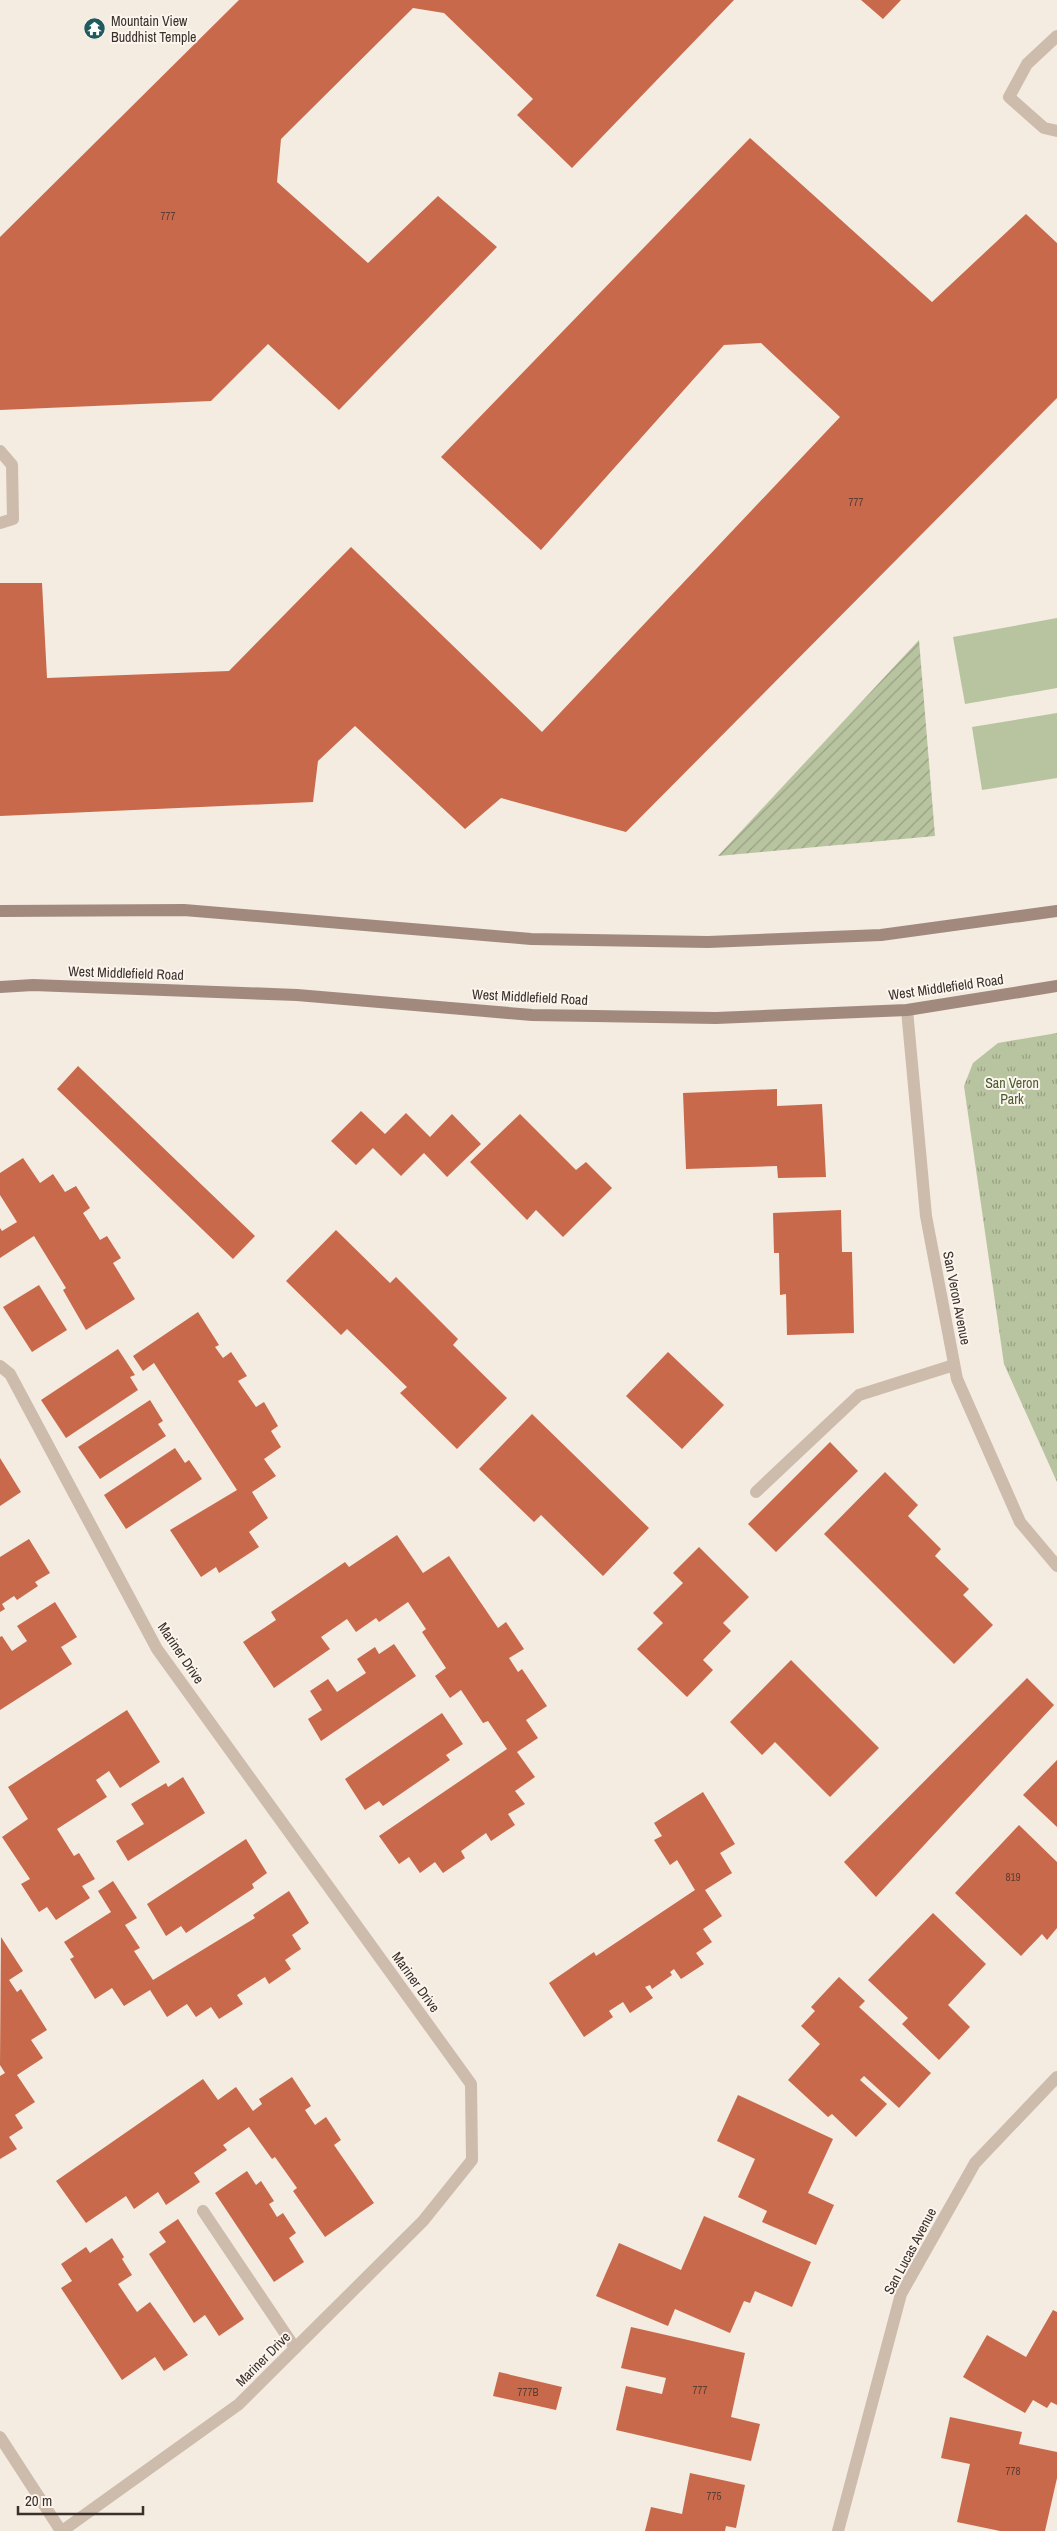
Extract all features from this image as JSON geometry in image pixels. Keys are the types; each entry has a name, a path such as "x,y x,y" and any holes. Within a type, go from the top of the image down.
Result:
{"main road":[{"path":"0,911 184,910 531,939 708,942 880,936 1057,911"},
{"name":"West Middlefield Road","path":"0,987 33,985 297,995 532,1015 716,1018 907,1010 1057,986"}],"street":[{"path":"1057,36 1027,64 1009,97 1044,128 1057,131"},
{"path":"0,451 12,465 13,520 0,523"},
{"name":"San Veron Avenue","path":"907,1010 926,1216 957,1378 1020,1522 1057,1566"},
{"path":"756,1492 859,1395 954,1365"},
{"name":"Mariner Drive","path":"0,1366 10,1374 157,1649 471,2084 472,2160 423,2221 239,2404 62,2531"},
{"name":"San Lucas Avenue","path":"838,2531 901,2294 975,2163 1057,2077"},
{"path":"203,2212 295,2348"},
{"path":"0,2437 62,2531"}],"green space":[{"path":"1057,618 1057,688 965,704 953,637"},
{"path":"919,640 935,836 718,856"},
{"path":"1057,713 1057,778 982,790 972,727"},
{"name":"San Veron Park","path":"1057,1033 1057,1482 1004,1364 964,1086 973,1063 998,1043"}],"building":[{"path":"239,0 734,0 572,168 517,115 533,99 444,13 413,8 281,139 277,182 368,263 438,196 497,247 339,410 268,344 211,401 0,410 0,237"},
{"path":"861,0 901,0 883,19"},
{"path":"750,138 932,302 1026,214 1057,243 1057,398 626,832 501,798 465,829 355,726 318,761 313,802 0,816 0,583 42,583 47,678 229,671 351,547 542,732 840,417 761,343 724,345 541,550 441,457"},
{"path":"78,1066 255,1236 233,1259 57,1089"},
{"path":"777,1089 777,1106 822,1104 826,1177 778,1178 777,1166 686,1169 683,1093"},
{"path":"361,1111 385,1134 406,1113 430,1137 452,1114 481,1144 447,1177 424,1153 401,1176 373,1148 356,1165 331,1141"},
{"path":"520,1114 576,1170 586,1162 612,1188 563,1237 536,1210 527,1220 470,1162"},
{"path":"23,1158 40,1183 53,1174 65,1192 76,1186 90,1208 83,1213 100,1240 107,1236 121,1258 113,1263 135,1299 86,1330 63,1290 66,1288 34,1236 0,1258 0,1228 2,1231 17,1222 0,1195 0,1173"},
{"path":"841,1210 842,1252 852,1252 854,1333 787,1335 786,1294 780,1295 779,1253 774,1253 773,1213"},
{"path":"336,1230 390,1283 396,1277 458,1339 453,1345 507,1398 457,1449 400,1393 407,1387 347,1329 341,1335 286,1281"},
{"path":"39,1285 67,1330 32,1352 3,1307"},
{"path":"198,1312 219,1345 215,1347 223,1358 231,1352 247,1376 238,1381 256,1407 264,1402 278,1426 271,1431 281,1447 264,1459 276,1476 252,1492 268,1518 249,1532 259,1547 219,1573 216,1567 201,1577 170,1530 237,1490 154,1363 143,1371 133,1356"},
{"path":"118,1349 135,1375 130,1377 138,1390 66,1438 41,1400"},
{"path":"668,1352 724,1405 682,1449 626,1396"},
{"path":"150,1400 163,1421 158,1424 166,1436 100,1479 78,1447"},
{"path":"532,1414 649,1528 603,1576 541,1515 534,1522 479,1469"},
{"path":"830,1442 858,1471 776,1552 748,1524"},
{"path":"175,1448 185,1463 189,1460 202,1479 126,1529 104,1495"},
{"path":"0,1458 21,1492 0,1506"},
{"path":"885,1472 918,1505 908,1516 941,1549 935,1556 969,1589 963,1595 993,1625 954,1664 824,1534"},
{"path":"397,1535 423,1573 449,1556 498,1628 506,1622 524,1649 509,1658 518,1672 522,1669 547,1706 526,1720 538,1738 517,1752 535,1777 515,1791 525,1804 508,1814 515,1825 491,1841 486,1833 461,1851 465,1858 443,1873 435,1862 420,1873 409,1857 399,1864 379,1836 507,1749 488,1721 483,1723 461,1690 450,1698 435,1676 446,1668 422,1632 426,1629 408,1602 379,1622 376,1618 356,1632 347,1619 321,1637 330,1649 274,1688 243,1642 276,1620 271,1612 345,1562 349,1567"},
{"path":"29,1539 50,1573 35,1582 38,1586 17,1600 14,1596 2,1604 5,1609 0,1612 0,1557"},
{"path":"699,1547 749,1597 723,1623 731,1631 703,1660 713,1670 687,1697 637,1649 663,1623 653,1613 683,1583 673,1573"},
{"path":"55,1602 77,1637 61,1647 72,1664 0,1710 0,1637 2,1636 12,1651 27,1641 17,1626"},
{"path":"394,1644 416,1676 321,1741 308,1719 322,1710 310,1691 328,1679 337,1692 366,1673 357,1659 375,1647 379,1654"},
{"path":"791,1660 879,1748 830,1797 775,1742 762,1755 730,1722"},
{"path":"1027,1678 1054,1705 876,1897 844,1862"},
{"path":"127,1710 160,1762 120,1788 109,1771 96,1780 107,1797 57,1829 74,1856 79,1853 95,1879 82,1886 90,1898 56,1920 47,1907 39,1912 21,1884 30,1879 2,1837 28,1819 8,1787"},
{"path":"442,1713 463,1744 446,1755 450,1760 383,1806 379,1801 365,1810 345,1779"},
{"path":"1057,1760 1057,1827 1023,1795"},
{"path":"183,1777 205,1813 128,1861 116,1841 144,1824 131,1804 166,1783 168,1787"},
{"path":"703,1792 735,1844 720,1853 732,1873 705,1890 722,1916 703,1929 712,1942 696,1953 704,1964 681,1979 674,1969 670,1972 672,1975 652,1989 650,1985 645,1987 653,1998 630,2013 623,2002 609,2011 613,2017 584,2037 549,1983 594,1952 596,1956 695,1890 677,1860 670,1865 654,1840 662,1836 654,1823"},
{"path":"1019,1825 1057,1862 1057,1928 1047,1940 1042,1934 1021,1956 955,1893"},
{"path":"246,1839 267,1873 252,1884 254,1888 186,1933 181,1926 166,1936 147,1904"},
{"path":"113,1881 137,1918 125,1925 140,1948 134,1951 153,1980 255,1918 253,1915 289,1891 309,1923 292,1935 301,1949 285,1960 291,1969 269,1984 265,1977 237,1995 243,2004 219,2019 211,2007 196,2017 187,2004 167,2017 150,1990 124,2006 112,1988 95,1999 70,1959 74,1957 64,1942 111,1912 98,1891"},
{"path":"933,1913 986,1964 948,2005 970,2027 939,2060 902,2024 908,2018 868,1980"},
{"path":"1,1937 23,1971 9,1980 17,1992 21,1989 47,2030 31,2040 43,2058 17,2075 35,2102 15,2115 23,2128 9,2137 17,2149 0,2159 0,2076 5,2073 0,2065"},
{"path":"839,1977 865,2001 859,2007 931,2073 899,2108 864,2076 860,2080 887,2104 856,2137 832,2114 828,2117 788,2080 820,2044 801,2026 815,2011 811,2007"},
{"path":"292,2077 311,2106 305,2110 315,2125 326,2117 341,2140 334,2145 374,2203 325,2237 293,2191 297,2188 275,2157 272,2159 249,2127 223,2145 227,2150 194,2173 200,2182 166,2205 158,2192 134,2209 126,2196 86,2223 56,2181 203,2079 218,2100 236,2087 253,2111 262,2104 259,2099"},
{"path":"738,2095 833,2139 808,2193 834,2205 816,2245 762,2222 767,2211 738,2197 755,2159 717,2141"},
{"path":"247,2171 256,2185 261,2181 274,2201 269,2204 277,2217 283,2213 296,2233 289,2238 304,2262 274,2282 215,2193"},
{"path":"704,2216 811,2262 792,2307 755,2291 750,2303 744,2301 730,2333 675,2309 668,2326 596,2296 619,2243 681,2270"},
{"path":"178,2219 244,2319 219,2336 205,2315 194,2323 149,2254 166,2242 159,2232"},
{"path":"112,2238 124,2257 122,2259 132,2275 118,2284 137,2312 150,2302 188,2355 164,2371 155,2357 122,2380 61,2288 72,2281 61,2264 86,2247 90,2253"},
{"path":"1053,2310 1057,2312 1057,2405 1051,2402 1047,2408 1033,2400 1025,2413 963,2377 987,2335 1026,2357"},
{"path":"631,2327 745,2353 731,2417 760,2424 751,2461 616,2430 626,2386 662,2394 666,2378 621,2368"},
{"path":"499,2372 562,2387 556,2410 493,2396"},
{"path":"950,2417 1022,2432 1019,2444 1057,2452 1057,2478 1045,2531 1000,2531 957,2522 970,2464 941,2458"},
{"path":"690,2473 745,2485 736,2528 726,2526 725,2531 645,2531 651,2507 682,2514"}],"place":[{"name":"Mountain View Buddhist Temple","path":"95,29"}]}
